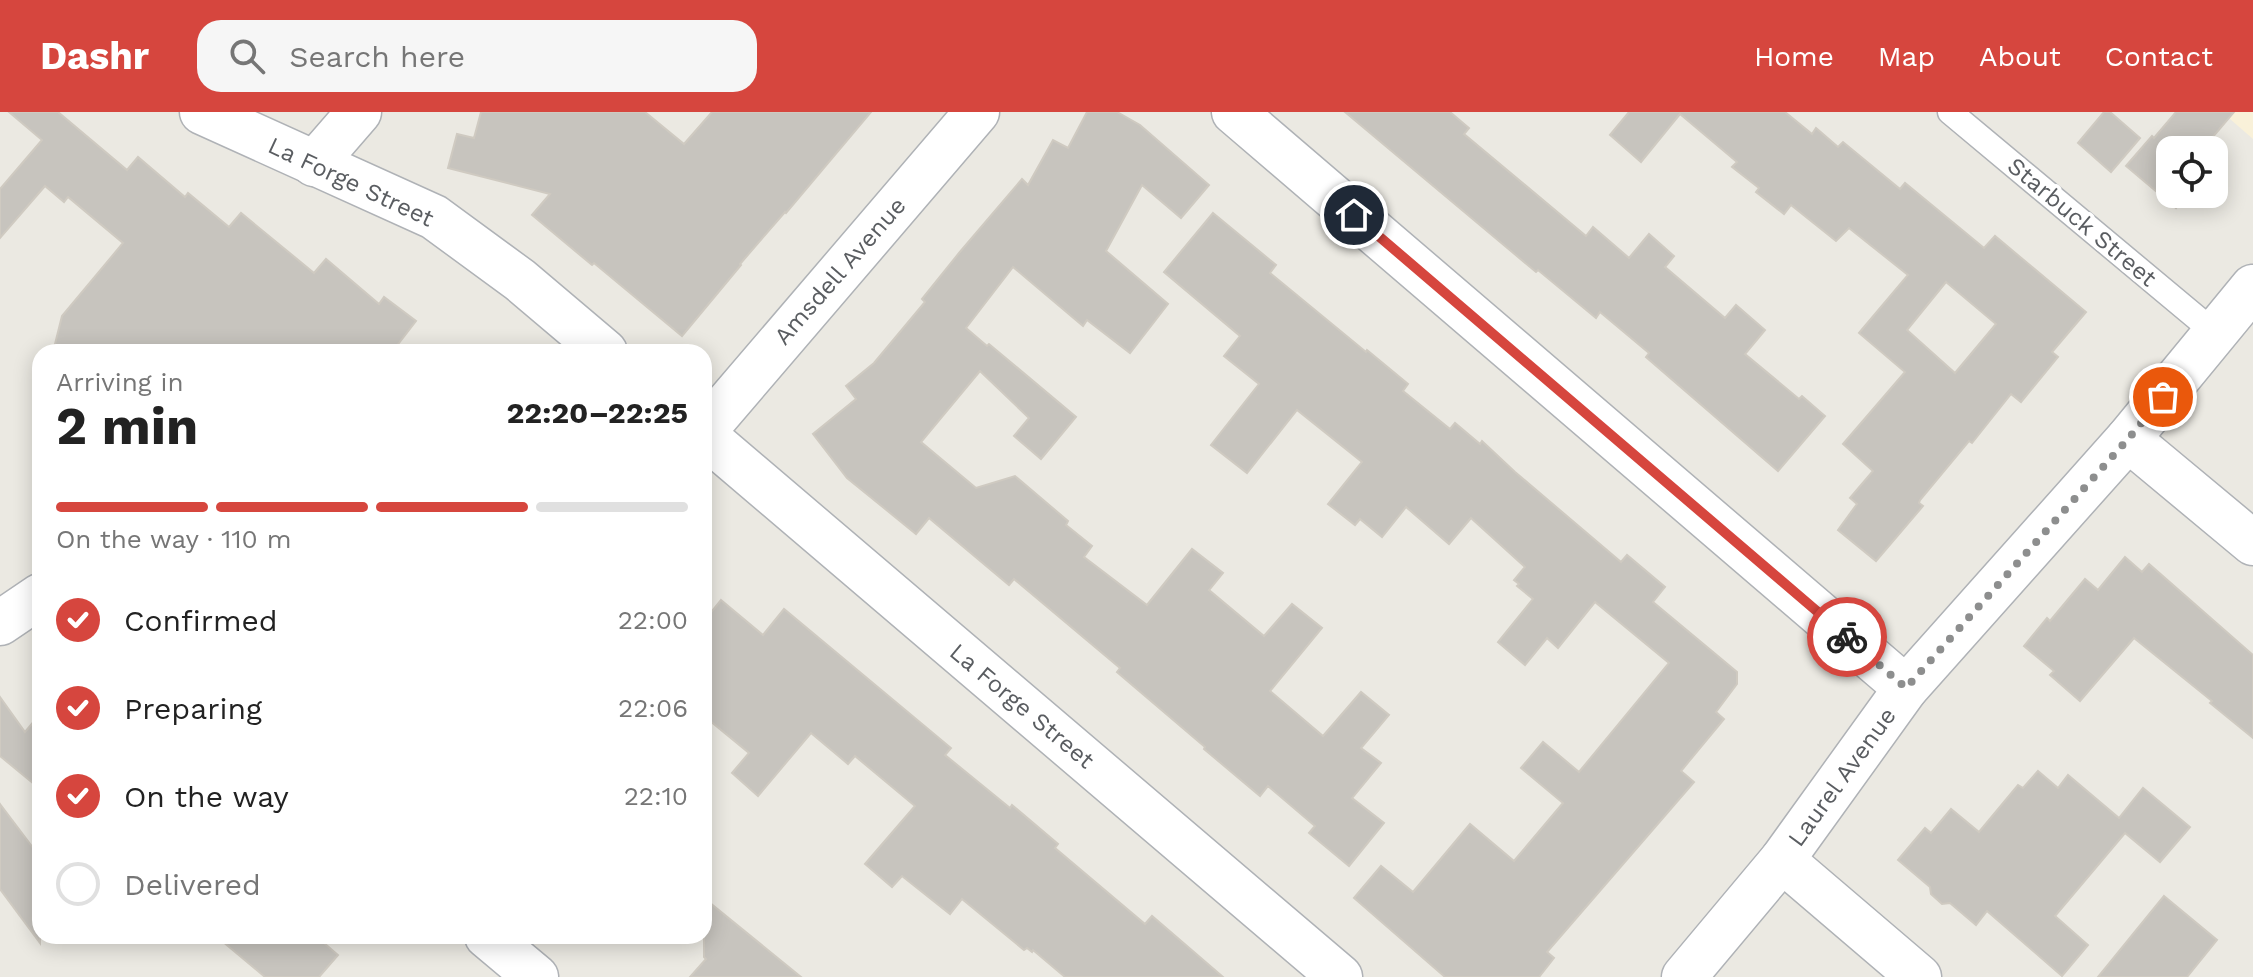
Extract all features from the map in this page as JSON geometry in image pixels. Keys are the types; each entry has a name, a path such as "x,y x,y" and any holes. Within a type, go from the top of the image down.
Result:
{"street":[{"name":"La Forge Street","path":"202,112 434,217 520,280 596,344"},
{"path":"314,164 359,112"},
{"name":"Amsdell Avenue","path":"712,424 977,112"},
{"path":"1234,112 1906,688"},
{"name":"Laurel Avenue","path":"1684,977 1782,860 1906,688 2128,439 2253,287"},
{"path":"2128,439 2253,543"},
{"name":"La Forge Street","path":"712,440 1340,977"},
{"path":"0,623 32,601"},
{"path":"1782,860 1919,977"},
{"path":"497,944 536,977"}],"lane":[{"name":"Starbuck Street","path":"1950,112 2215,333"}],"shaded area":[{"path":"2222,112 2253,112 2253,139"}],"building":[{"path":"9,112 58,112 127,170 138,157 185,197 188,193 229,227 241,213 314,273 326,259 379,304 384,297 416,321 398,344 55,344 62,316 123,243 68,197 64,202 45,186 0,238 0,189 42,140"},
{"path":"481,112 645,112 684,144 712,112 871,112 682,336 532,215 550,194 448,168 457,134 474,138"},
{"path":"1087,112 1117,112 1140,125 1209,185 1181,218 1142,185 1106,251 1168,304 1130,353 1087,320 1083,326 1013,267 966,328 1076,417 1041,459 1014,436 1029,418 980,371 921,442 976,488 1015,476 1092,546 1084,557 1147,605 1192,549 1223,573 1209,590 1264,636 1292,604 1322,628 1270,691 1323,736 1361,692 1389,715 1361,748 1381,763 1352,798 1384,823 1349,866 1309,833 1315,826 1268,786 1260,796 1117,672 1120,668 1014,579 1009,585 929,518 916,534 847,478 813,434 856,399 846,386 874,363 925,302 922,299 959,253 1022,179 1028,185 1053,140 1068,148"},
{"path":"1345,112 1450,112 1469,128 1464,134 1586,236 1593,227 1629,258 1649,234 1674,256 1665,267 1725,318 1736,305 1765,330 1745,354 1799,399 1802,396 1825,416 1778,471 1646,357 1649,353 1600,312 1596,318 1538,270 1536,272"},
{"path":"1629,112 1785,112 1812,134 1816,128 1838,147 1843,142 1900,189 1905,183 1984,248 1995,236 2086,312 2052,352 2058,357 2021,402 2011,394 1920,500 1923,506 1876,561 1838,530 1857,504 1850,498 1873,471 1843,444 1905,372 1859,333 1908,275 1849,228 1836,241 1791,205 1784,214 1756,192 1759,188 1732,167 1737,162 1680,114 1641,162 1610,135","holes":["1946,282 1996,324 1955,373 1907,330"]},
{"path":"2104,112 2110,112 2140,138 2111,172 2078,143"},
{"path":"2176,112 2234,112 2214,136 2156,136 2156,191 2126,166 2152,136 2154,138"},
{"path":"1213,213 1276,265 1270,273 1408,384 1403,391 1450,429 1455,423 1480,444 1482,441 1621,562 1627,555 1665,587 1653,602 1737,672 1737,684 1716,712 1724,719 1681,771 1694,782 1547,952 1554,958 1539,977 1445,977 1354,898 1381,866 1413,892 1470,824 1514,861 1563,803 1521,768 1543,742 1579,772 1669,663 1595,602 1558,648 1547,638 1525,665 1498,642 1533,599 1514,580 1525,567 1471,518 1449,544 1406,507 1382,537 1360,519 1355,525 1328,504 1362,462 1297,410 1247,473 1211,445 1259,384 1224,356 1240,336 1164,272"},
{"path":"2125,557 2142,572 2149,564 2253,655 2253,738 2134,638 2080,701 2050,675 2054,671 2024,646 2085,579 2098,590"},
{"path":"721,600 763,635 784,609 951,748 945,755 1010,808 1012,805 1058,844 1055,848 1145,924 1152,916 1223,977 1065,977 1033,950 1024,950 962,899 950,914 902,876 892,887 865,864 915,806 855,756 848,764 811,733 758,796 732,773 749,753 712,723 712,611"},
{"path":"0,697 25,732 32,724 32,782 0,756"},
{"path":"2038,771 2058,788 2068,775 2119,818 2143,788 2190,827 2160,862 2125,833 2055,916 2088,945 2062,976 1987,911 1976,925 1950,903 1942,904 1931,894 1930,887 1898,860 1925,828 1931,833 1951,809 1979,832 2018,785 2023,788"},
{"path":"0,804 32,846 32,932 0,889"},
{"path":"2164,896 2217,940 2187,977 2098,977"},
{"path":"712,905 801,977 690,977 706,959 704,944 712,944"},
{"path":"226,944 325,944 338,955 319,977 265,977"}],"way so far":[{"path":"1847,637 1906,688 2163,397"}],"route":[{"path":"1354,215 1847,637"}]}
